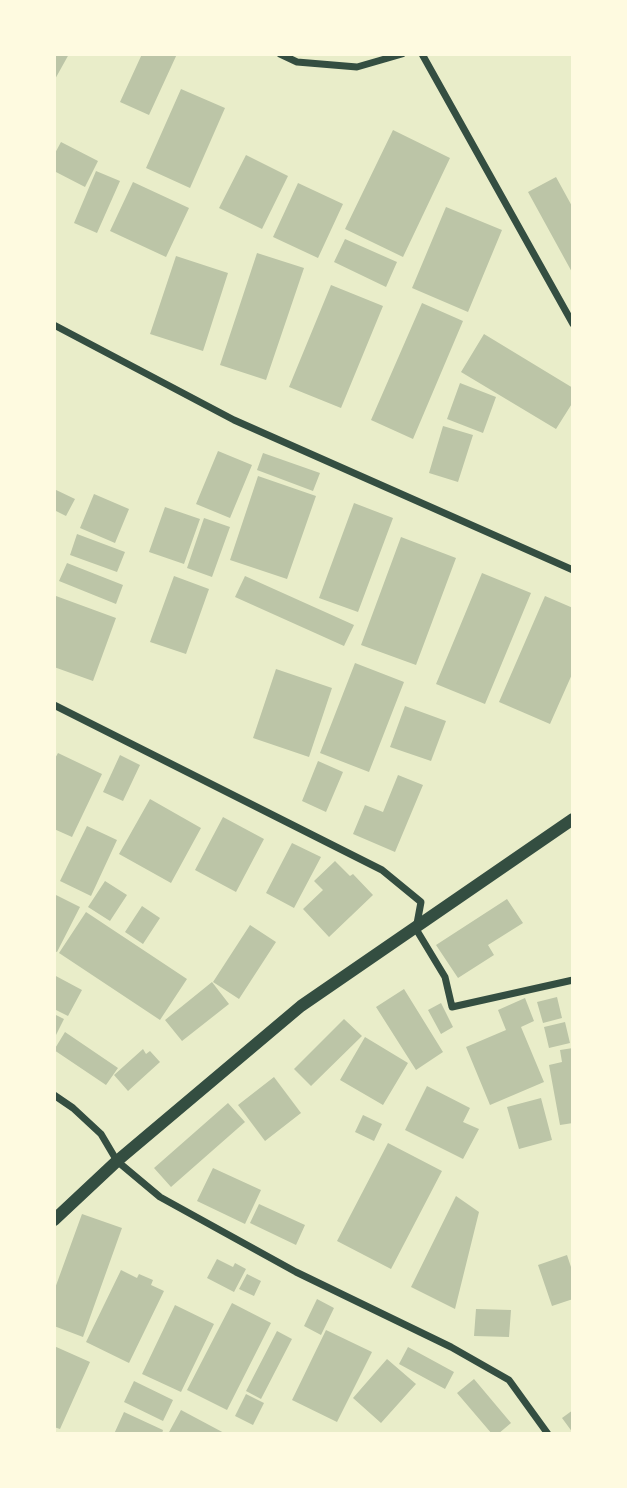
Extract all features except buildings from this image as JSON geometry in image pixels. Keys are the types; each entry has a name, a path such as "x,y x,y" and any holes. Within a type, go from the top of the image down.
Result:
{"street":[{"path":"280,54 297,62 357,67 402,54"},
{"path":"422,54 573,324"},
{"path":"54,326 234,420 573,570"},
{"path":"54,705 383,870 421,902 415,929 445,977 452,1007 573,980"},
{"path":"54,1220 117,1161 301,1006 573,819"},
{"path":"54,1095 73,1108 101,1134 117,1161 160,1198 296,1272 451,1347 509,1380 548,1434"}]}
